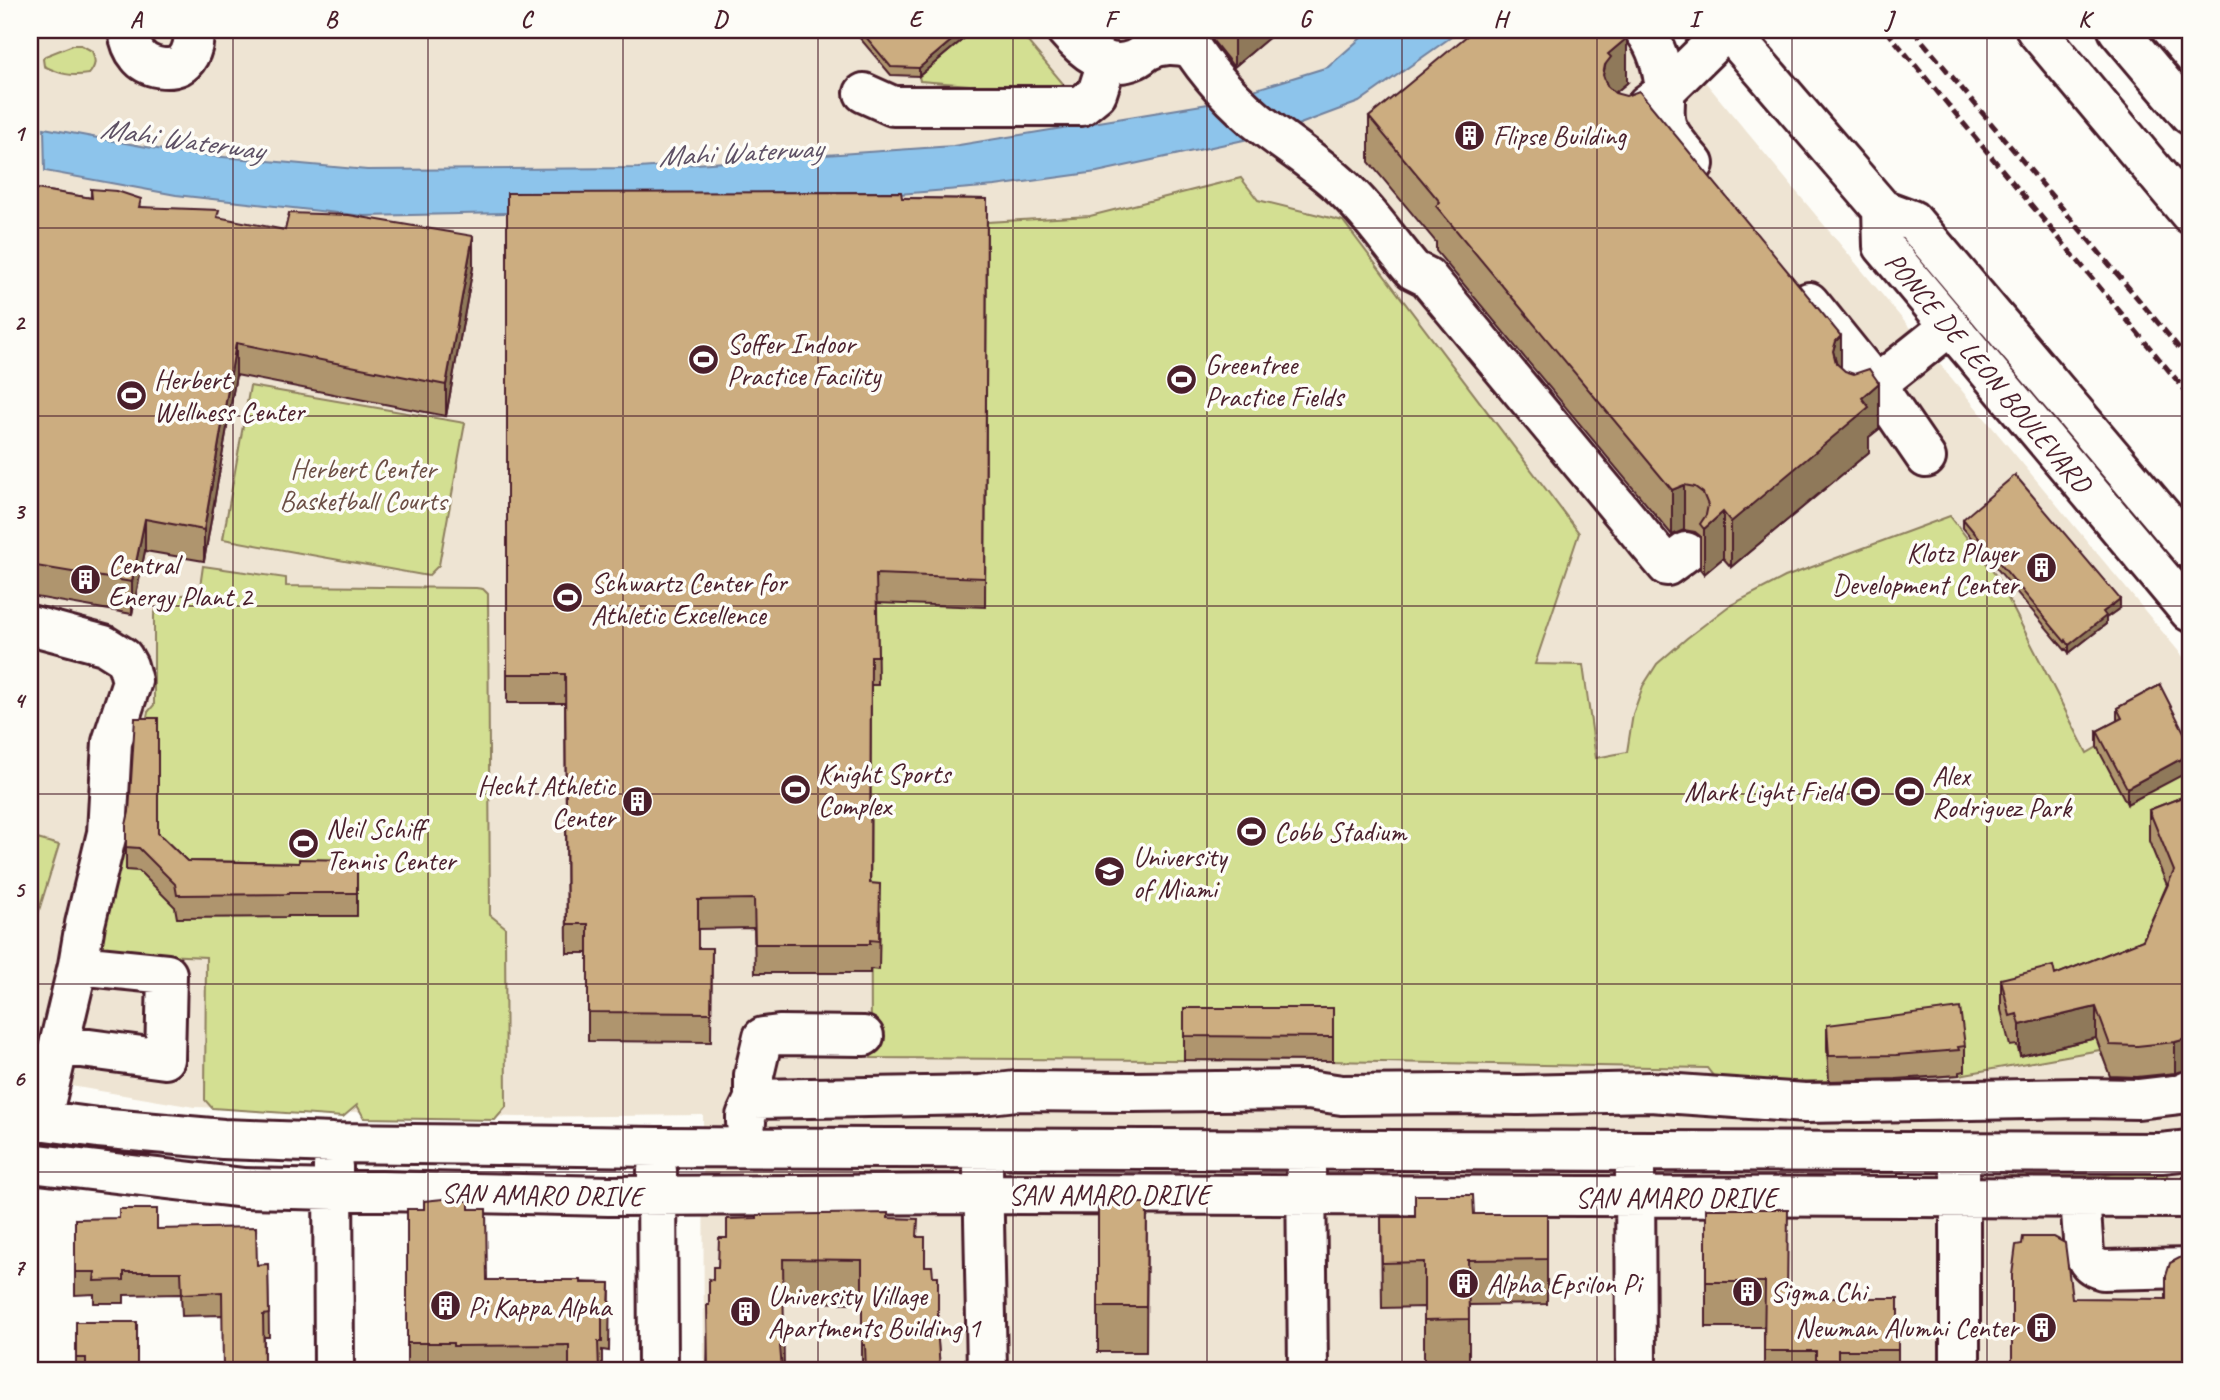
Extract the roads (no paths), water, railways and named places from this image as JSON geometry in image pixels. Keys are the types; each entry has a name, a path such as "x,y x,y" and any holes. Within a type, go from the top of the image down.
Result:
{"main road":[{"path":"128,30 136,54 145,63 172,68 183,64 189,56 194,30"},
{"path":"1066,30 1091,54 1107,62 1135,60 1153,40 1195,52 1237,102 1256,120 1300,151 1344,188 1413,270 1436,269 1668,566 1686,552"},
{"path":"1644,30 1656,50 1649,116"},
{"path":"1649,116 1728,30 1882,209 1912,220 2190,549"},
{"path":"2036,30 2190,214"},
{"path":"2118,30 2190,115"},
{"path":"864,93 892,106 1081,106 1097,93 1107,62"},
{"path":"1649,116 1666,127 1716,188"},
{"name":"PONCE DE LEON BOULEVARD","path":"1882,209 1884,246 2190,612"},
{"path":"1789,278 1865,397 1926,458"},
{"path":"1865,397 1950,326"},
{"path":"30,625 104,645 123,657 131,674 130,689 112,742 107,833 59,1045 35,1120"},
{"path":"59,1045 165,1059 167,974 78,965"},
{"path":"742,1146 746,1116 754,1099 754,1075 763,1037 864,1035"},
{"path":"754,1099 981,1095 1016,1091 1308,1090 1342,1095 1518,1096 1650,1092 1809,1103 2138,1099 2181,1094 2190,1090"},
{"path":"981,1095 987,1370"},
{"path":"1798,1150 1809,1103"},
{"name":"SAN AMARO DRIVE","path":"35,1120 223,1139 333,1143 1305,1150 2161,1153 2190,1150"},
{"path":"333,1143 334,1370"},
{"path":"657,1147 658,1370"},
{"path":"1305,1150 1308,1370"},
{"path":"1635,1150 1636,1370"},
{"path":"1960,1152 1960,1370"},
{"name":"SAN AMARO DRIVE","path":"30,1163 244,1188 333,1191 656,1196 984,1194 2190,1198"},
{"path":"2080,1198 2084,1253 2094,1268 2190,1268"}],"water":[{"name":"Mahi Waterway","path":"1370,30 1461,30 1359,102 1276,133 1097,172 995,186 815,201 639,210 364,216 176,195 45,171 44,128 179,153 367,170 638,168 953,146 1208,104 1328,67"}],"railway":[{"path":"1886,30 2190,396"},
{"path":"1913,30 2190,361"}],"place":[{"name":"Flipse Building","path":"1470,135"},
{"name":"Soffer Indoor Practice Facility","path":"704,359"},
{"name":"Greentree Practice Fields","path":"1182,380"},
{"name":"Herbert Wellness Center","path":"131,395"},
{"name":"Klotz Player Development Center","path":"2041,568"},
{"name":"Central Energy Plant 2","path":"85,580"},
{"name":"Schwartz Center for Athletic Excellence","path":"568,598"},
{"name":"Knight Sports Complex","path":"795,789"},
{"name":"Mark Light Field","path":"1866,791"},
{"name":"Alex Rodriguez Park","path":"1909,791"},
{"name":"Hecht Athletic Center","path":"638,801"},
{"name":"Cobb Stadium","path":"1251,831"},
{"name":"Neil Schiff Tennis Center","path":"303,844"},
{"name":"University of Miami","path":"1110,872"},
{"name":"Alpha Epsilon Pi","path":"1464,1283"},
{"name":"Sigma Chi","path":"1747,1291"},
{"name":"Pi Kappa Alpha","path":"445,1306"},
{"name":"University Village Apartments Building 1","path":"745,1311"},
{"name":"Newman Alumni Center","path":"2041,1327"}],"park label":[{"name":"Herbert Center Basketball Courts","path":"363,484"}]}
